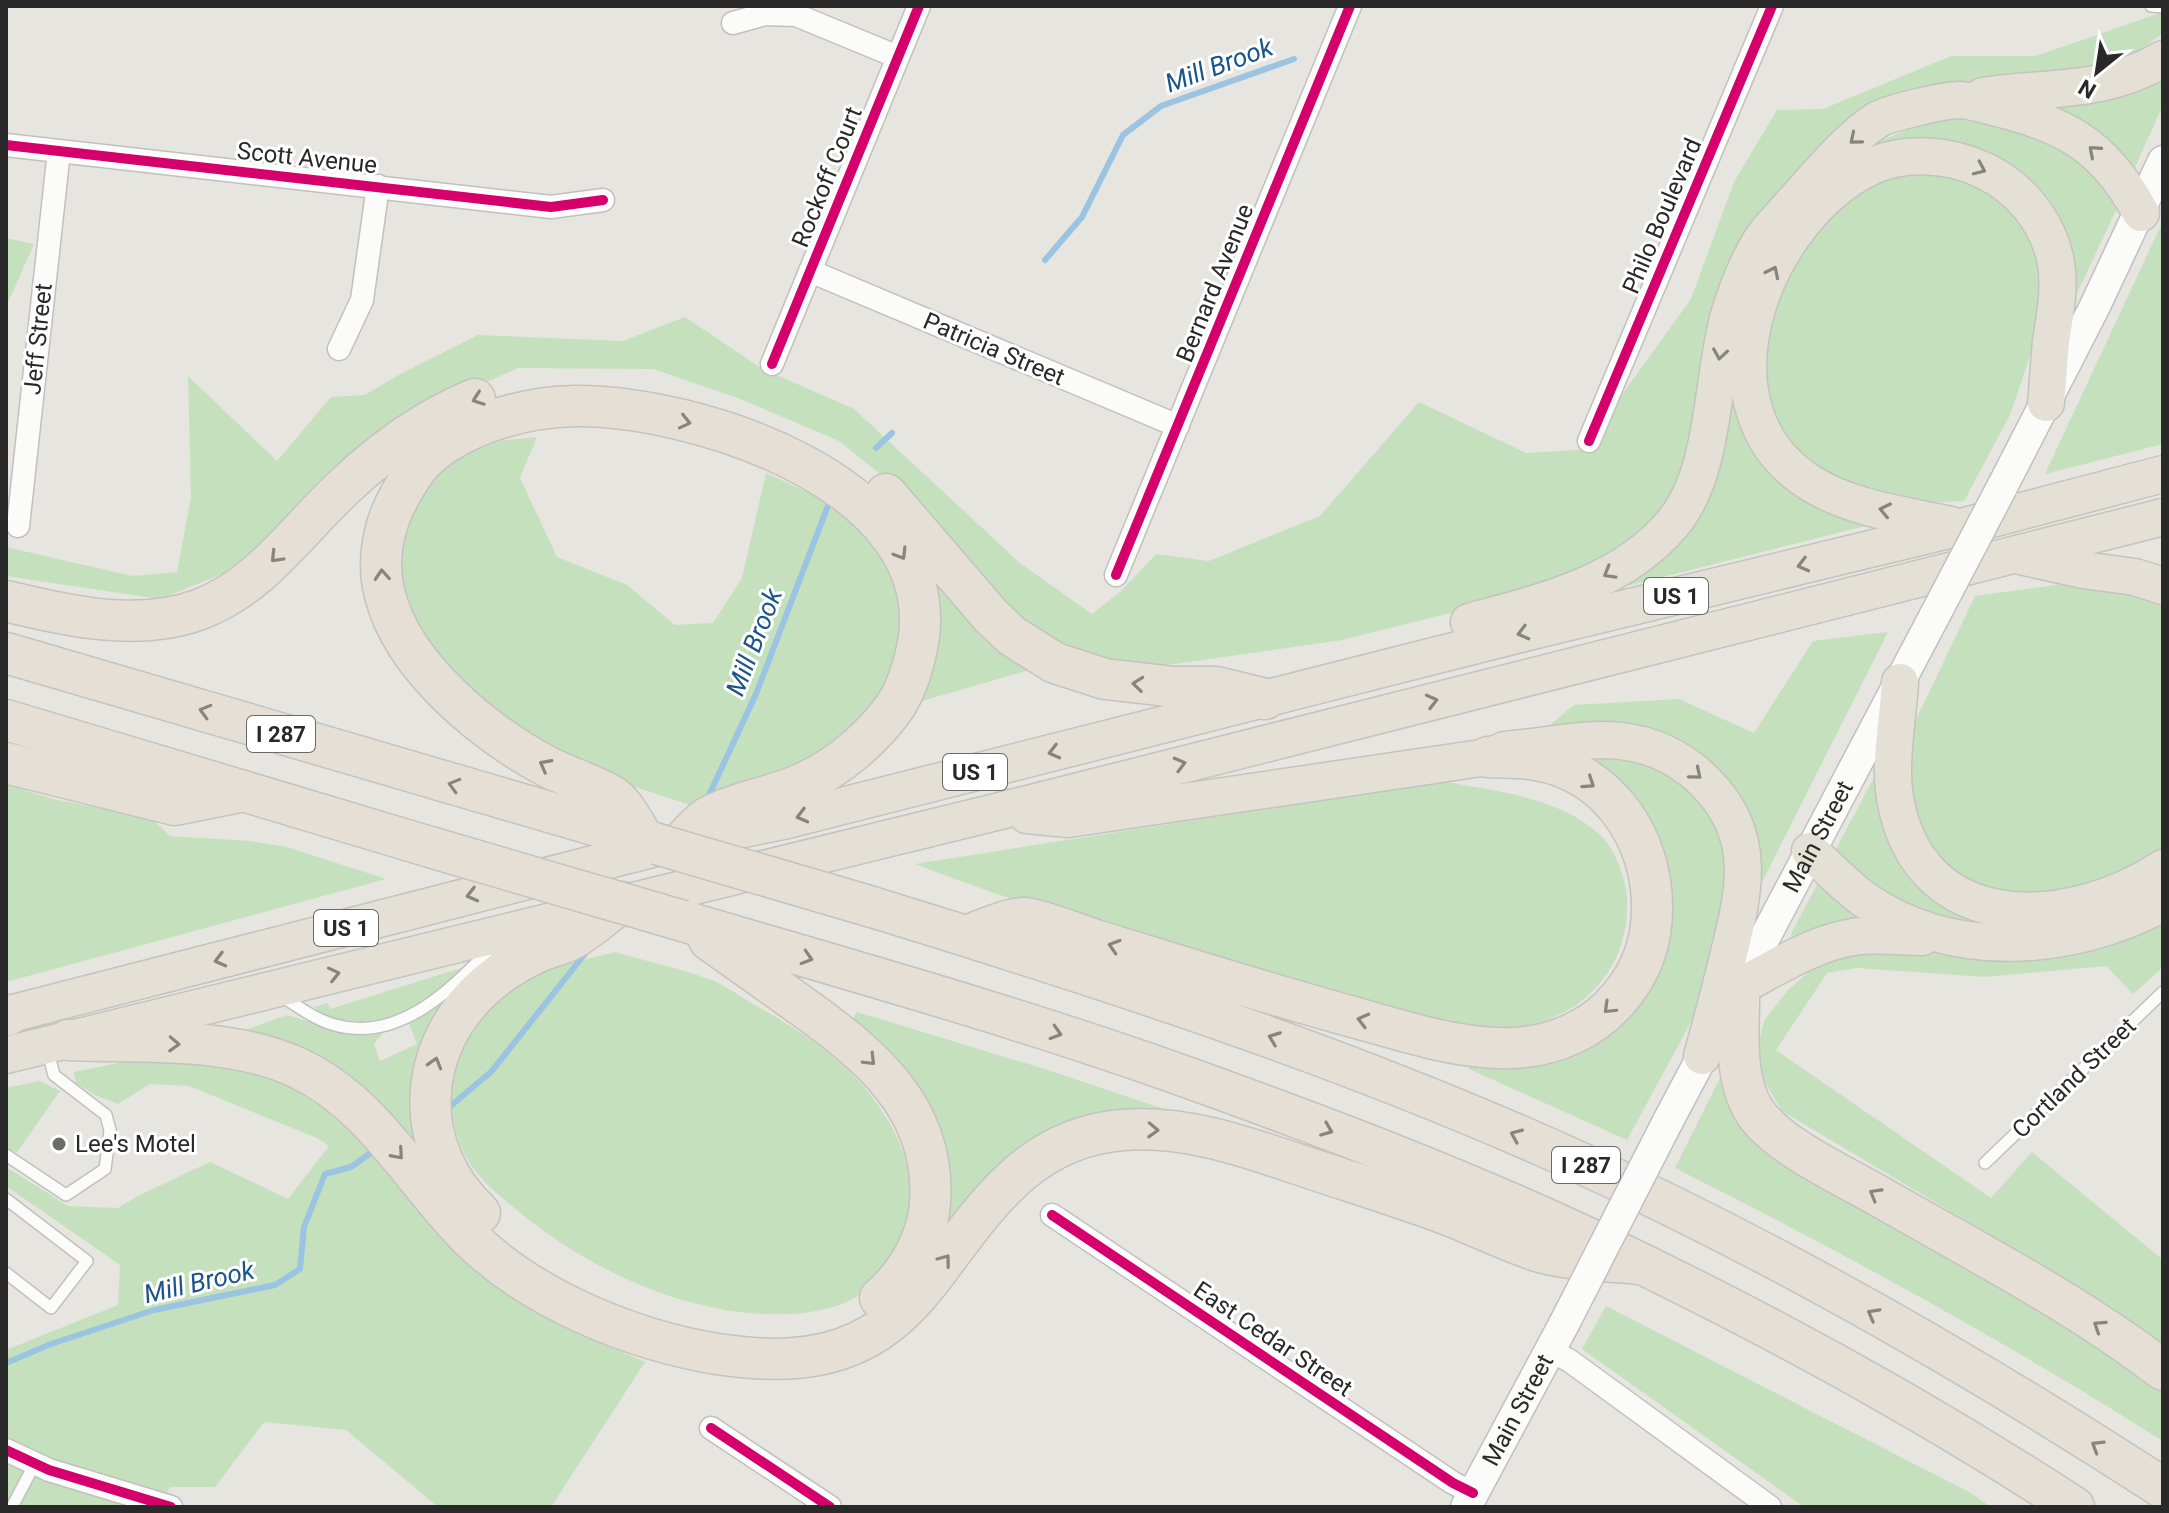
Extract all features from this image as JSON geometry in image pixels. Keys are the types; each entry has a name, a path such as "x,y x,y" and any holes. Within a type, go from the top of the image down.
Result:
{"highway":[{"path":"1393,667 1422,636 1572,592 1608,574 1641,554 1673,523 1691,494 1707,437 1726,327 1738,287 1762,239 1835,156 1879,118 1960,100 2107,83 2137,73 2163,59"},
{"path":"1960,100 2030,116 2065,130 2104,160 2125,184 2141,213"},
{"path":"1961,527 1860,505 1836,496 1796,472 1773,446 1761,425 1752,405 1748,384 1747,357 1752,330 1770,276 1798,229 1836,189 1869,167 1898,159 1923,156 1950,158 1997,177 2029,204 2051,243 2056,262 2056,312 2046,403"},
{"path":"6,601 87,618 124,621 196,611 249,583 345,486 403,438 433,419 473,399 508,389 546,383 612,384 673,392 720,403 795,431 827,448 880,488 1012,636 1055,663 1105,679 1175,687 1216,687 1265,699"},
{"path":"574,406 656,415 708,427 811,469 868,511 905,560 920,609 919,635 906,686 882,721 840,761 803,784 709,816 661,841 615,798 546,766 493,731 436,681 398,633 383,591 383,543 394,506 409,479 424,460 446,443 501,419 574,406"},
{"name":"US 1","path":"7,1015 661,841 783,821 2163,474"},
{"name":"US 1","path":"6,1055 996,812 2163,517"},
{"path":"2016,555 2083,570 2135,577 2163,586"},
{"name":"I 287","path":"6,653 556,815 661,841 1163,998 1270,1037 1435,1101 1583,1164 1778,1262 1964,1364 2163,1488"},
{"path":"1900,682 1895,798 1906,836 1917,855 1947,887 1988,906 2028,912 2051,911 2100,900 2163,868"},
{"path":"6,720 709,933 1063,1035 1191,1079 1443,1177 1586,1237 1863,1382 2074,1507"},
{"path":"1488,757 1505,750 1594,741 1618,740 1640,744 1659,750 1688,766 1725,806 1741,842 1744,857 1742,899 1702,1056"},
{"path":"966,936 1022,918 1321,1009 1456,1046 1517,1048 1543,1044 1569,1035 1592,1023 1612,1007 1631,982 1645,954 1652,924 1653,890 1646,858 1634,829 1603,793 1581,777 1538,760 1488,757 1068,819 996,812"},
{"path":"6,763 175,805 244,791"},
{"path":"1810,851 1864,900 1945,937"},
{"path":"622,902 571,940 538,952 486,985 456,1018 440,1048 430,1081 430,1115 442,1157 454,1181 474,1207 501,1232 549,1267 600,1294 679,1322 723,1332 766,1335 828,1325 872,1304 901,1276 912,1258 930,1209 932,1186 926,1147 901,1096 863,1052 709,933"},
{"path":"2163,903 2115,925 2061,939 1989,942 1875,935 1834,941 1807,951 1739,987 1742,1078 1750,1103 1765,1125 1818,1161 2057,1298 2163,1370"},
{"path":"58,1043 223,1046 249,1050 301,1069 350,1101 467,1235 491,1258 560,1301 627,1330 668,1343 744,1358 775,1360 808,1356 839,1350 861,1341 901,1313 981,1213 1022,1169 1071,1141 1125,1130 1176,1131 1221,1139 1447,1215 1538,1252 1640,1264"}],"main road":[{"name":"Main Street","path":"1470,1500 2046,403 2141,213 2163,161"}],"street":[{"name":"Rockoff Court","path":"772,364 919,6"},
{"name":"Bernard Avenue","path":"1116,575 1350,6"},
{"name":"Philo Boulevard","path":"1589,441 1772,6"},
{"path":"733,23 765,14 796,15 898,57"},
{"name":"Scott Avenue","path":"6,145 551,207 603,200"},
{"name":"Jeff Street","path":"18,526 59,151"},
{"path":"339,349 362,300 378,186"},
{"name":"Patricia Street","path":"810,271 1178,426"},
{"name":"East Cedar Street","path":"1052,1215 1453,1483 1470,1500"},
{"path":"1557,1337 1570,1361 1770,1507"},
{"path":"711,1428 830,1507"},
{"path":"6,1450 34,1465 171,1507"}],"lane":[{"path":"2151,6 2163,7"},
{"path":"270,989 331,1024 344,1028 376,1027 421,1010 467,974 505,933"},
{"name":"Cortland Street","path":"1985,1163 2163,992"},
{"path":"6,1155 66,1195 105,1169 110,1130 106,1115 54,1075 58,1043"},
{"path":"6,1199 87,1261 51,1308 6,1273"},
{"path":"12,1507 34,1465"}],"green space":[{"path":"2163,12 2163,33 2125,61 1971,85 1875,105 1678,495 1622,547 1567,584 1342,640 1160,666 1069,659 971,574 910,498 839,441 738,398 653,369 518,368 392,425 227,572 160,599 6,576 6,547 132,576 177,572 191,498 188,376 277,461 331,397 365,395 478,335 623,341 685,317 761,368 854,409 1021,564 1092,614 1121,591 1156,554 1209,561 1320,516 1419,402 1526,453 1579,450 1691,299 1734,182 1777,110 1823,109 1951,56 2036,56"},
{"path":"2163,73 2163,105 2132,174 2012,102"},
{"path":"1935,118 2021,123 2094,165 2119,204 2070,308 2060,230 2017,169 1930,139 1875,143"},
{"path":"1949,171 2008,200 2044,253 2040,327 2010,415 1964,501 1920,503 1835,484 1778,434 1763,396 1770,308 1812,228 1883,173"},
{"path":"2163,221 2163,444 2045,474"},
{"path":"6,238 34,244 6,307"},
{"path":"1731,365 1825,510 1865,526 1611,590 1665,548"},
{"path":"537,437 520,478 557,557 627,585 675,625 713,623 742,578 766,473 847,511 893,569 902,634 892,682 832,752 693,806 529,748 430,661 401,587 404,504 460,455 504,440"},
{"path":"913,547 1033,669 915,703"},
{"path":"2084,581 2163,596 2163,854 2081,892 1989,895 1930,852 1905,794 1914,724 1975,596"},
{"path":"1888,632 1749,908 1718,770 1539,734 1574,705 1679,699 1754,733 1813,641"},
{"path":"1888,751 1899,844 2028,929 1985,932 1886,903 1835,851"},
{"path":"1616,756 1670,770 1699,796 1722,831 1731,863 1705,996 1627,1140 1469,1069 1469,1060 1514,1061 1667,936 1579,759"},
{"path":"1441,781 1524,797 1564,811 1599,834 1615,855 1627,899 1626,925 1619,949 1609,971 1595,989 1556,1016 1532,1025 1506,1029 1463,1030 1378,1018 1295,994 915,864"},
{"path":"6,784 53,799 151,818 170,836 249,841 287,847 386,879 6,982"},
{"path":"1820,879 1872,914 1789,945 1792,932"},
{"path":"2163,920 2163,967 2133,994 2106,966 1984,977 1857,968 1827,973 1776,1050 1991,1198 2032,1152 2163,1260 2163,1346 2010,1247 1782,1111 1754,1064 1764,1021 1788,990 1820,962 1856,951 2038,949 2131,938"},
{"path":"616,952 702,977 729,989 825,1050 847,1069 881,1109 905,1157 911,1208 905,1232 891,1256 868,1287 857,1296 830,1308 792,1314 716,1308 679,1299 642,1286 573,1251 506,1201 472,1167 458,1138 452,1115 452,1091 455,1068 474,1025 489,1006 518,983 559,966"},
{"path":"461,968 461,972 421,1002 376,1022 338,1020 323,1015 314,1007 328,1003 330,1009"},
{"path":"463,984 431,1172 236,1033 287,1015 351,1033 386,1029 374,1044 380,1061 417,1044 408,1021"},
{"path":"857,1012 1048,1070 1229,1131 1119,1117 928,1264 944,1185 850,1023"},
{"path":"205,1057 306,1090 364,1128 363,1144 535,1304 587,1337 645,1362 551,1507 438,1507 346,1430 264,1422 215,1487 170,1487 159,1507 6,1507 6,1350 118,1305 120,1265 6,1186 6,1167 68,1206 118,1208 210,1162 288,1199 329,1146 317,1138 189,1086 150,1084 118,1104 76,1083 74,1072 138,1059"},
{"path":"1720,1078 1733,1112 2163,1385 2163,1441 1922,1298 1675,1168"},
{"path":"39,1081 60,1091 17,1152 6,1149 6,1088"},
{"path":"1606,1306 1969,1492 1991,1507 1804,1507 1582,1349"}],"waterway":[{"name":"Mill Brook","path":"1045,260 1082,217 1123,135 1161,106 1294,59"},
{"name":"Mill Brook","path":"876,448 892,433"},
{"name":"Mill Brook","path":"710,793 756,694 829,503"},
{"name":"Mill Brook","path":"448,1108 491,1072 588,950"},
{"name":"Mill Brook","path":"6,1363 51,1344 154,1310 275,1285 300,1269 304,1227 325,1174 351,1167 372,1152"}],"cycle path":[{"path":"772,364 919,6"},
{"path":"1116,575 1350,6"},
{"path":"1589,441 1772,6"},
{"path":"6,145 551,207 603,200"},
{"path":"1052,1215 1453,1483 1473,1493"},
{"path":"711,1428 830,1507"},
{"path":"6,1450 49,1470 171,1507"}],"place":[{"name":"Lee's Motel","path":"59,1144"}]}
